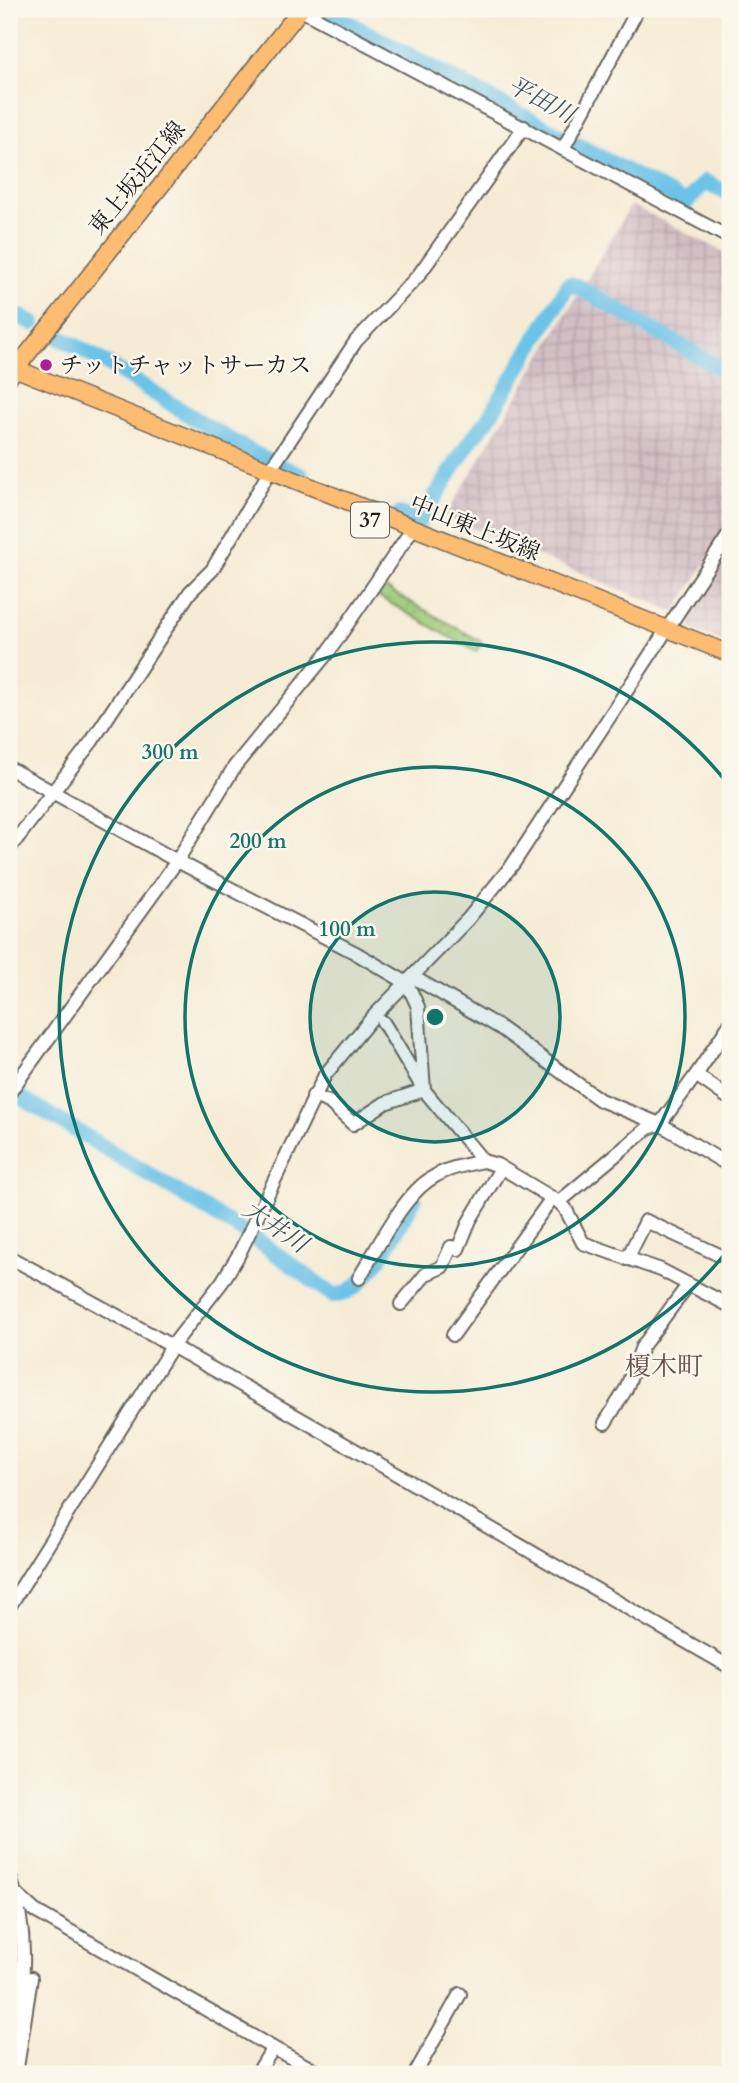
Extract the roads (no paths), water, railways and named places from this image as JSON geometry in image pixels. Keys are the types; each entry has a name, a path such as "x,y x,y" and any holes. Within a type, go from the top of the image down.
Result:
{"main road":[{"name":"東上坂近江線","path":"10,372 300,9"},
{"name":"中山東上坂線","path":"10,372 271,469 411,532 666,633 730,654"},
{"name":"中山東上坂線","path":"666,633 730,663"}],"street":[{"path":"300,9 730,238"},
{"path":"563,149 638,9"},
{"path":"9,849 99,731 190,592 212,570 271,469 356,341 418,276 524,127"},
{"path":"10,1091 177,861 236,766 329,651 411,532"},
{"path":"9,1607 173,1345 222,1282 249,1234 313,1096 338,1056 468,919 513,864 730,533"},
{"path":"9,768 177,861 499,1027 600,1100 660,1124 730,1166"},
{"path":"410,980 418,1007 424,1090"},
{"path":"383,1022 424,1090 483,1161 559,1199 583,1243 661,1270 730,1306"},
{"path":"453,1335 559,1199 648,1128 660,1124 730,1024"},
{"path":"696,1075 730,1099"},
{"path":"313,1096 329,1102 353,1124 385,1103 424,1090"},
{"path":"359,1278 416,1191 431,1178 456,1167 483,1161"},
{"path":"401,1304 426,1274 442,1267 451,1247 458,1249 470,1220 501,1168"},
{"path":"627,1259 646,1221 717,1254"},
{"path":"9,1257 173,1345 730,1667"},
{"path":"605,1423 626,1389 642,1347 688,1285"},
{"path":"9,1873 23,1928 25,1957 9,2064"},
{"path":"16,1894 35,1910 321,2074"},
{"path":"16,2074 29,2006 32,1916 35,1910"},
{"path":"415,2074 460,1994"},
{"path":"257,2074 273,2048"}],"waterway":[{"name":"平田川","path":"325,10 686,203 705,182 730,194"},
{"path":"400,514 420,521 470,441 488,419 569,284 577,286 730,374"},
{"path":"9,311 33,323"},
{"path":"54,335 116,369 237,444 301,475"},
{"name":"大井川","path":"9,1090 254,1238 333,1295 345,1293 369,1273 414,1200"}],"place":[{"name":"チットチャットサーカス","path":"46,365"}],"district":[{"name":"榎木町","path":"664,1366"}]}
